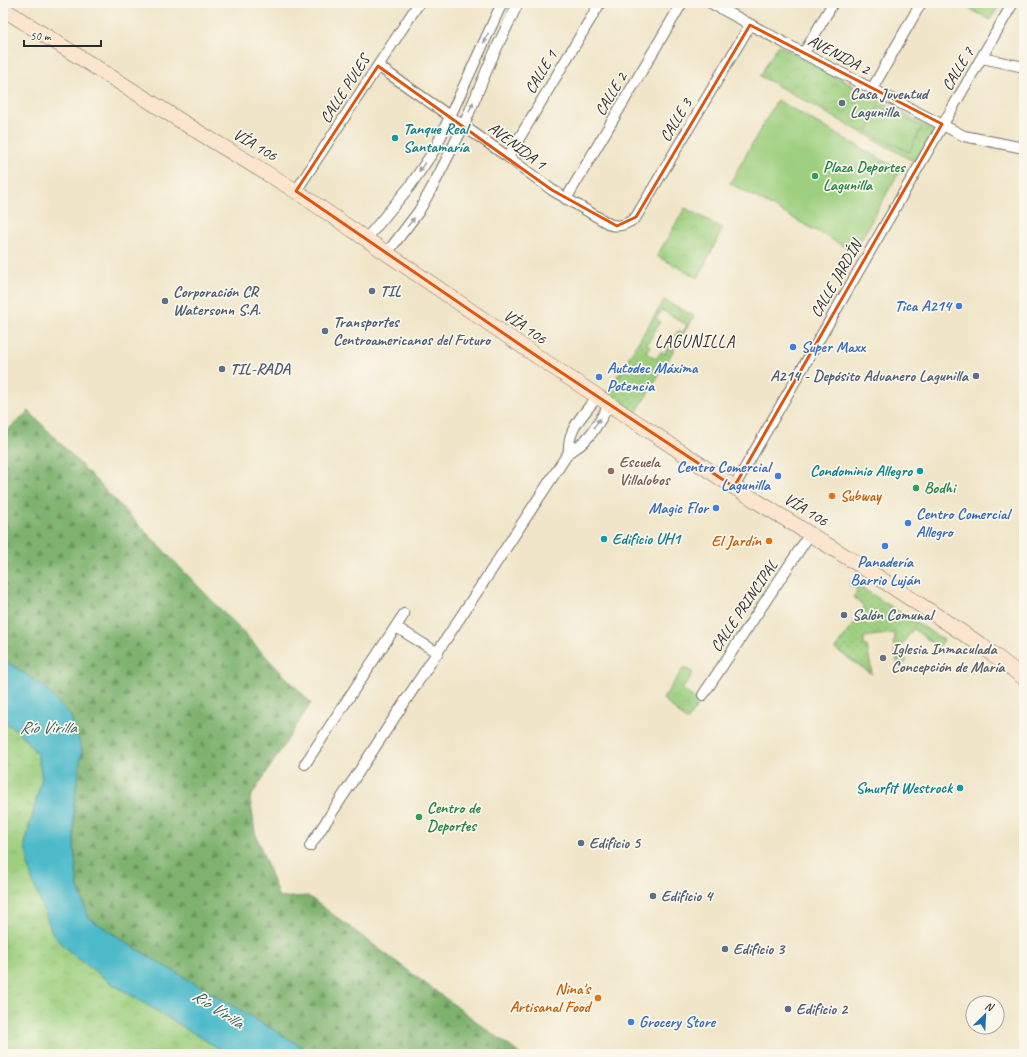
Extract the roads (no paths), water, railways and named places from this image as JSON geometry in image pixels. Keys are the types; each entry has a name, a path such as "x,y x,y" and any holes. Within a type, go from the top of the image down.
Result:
{"main road":[{"name":"VÍA 106","path":"3,8 200,133 296,191 367,238 597,397 734,487 810,534 981,645 1024,678"}],"street":[{"name":"CALLE PULES","path":"296,191 419,3"},
{"path":"367,238 418,174 435,149 502,3"},
{"path":"387,253 420,211 464,125 491,60 518,3"},
{"name":"CALLE 1","path":"508,157 600,3"},
{"name":"CALLE 2","path":"566,199 682,3"},
{"name":"AVENIDA 2","path":"711,3 804,54 964,136 1024,148"},
{"path":"804,54 833,3"},
{"path":"872,89 921,3"},
{"name":"CALLE 7","path":"928,149 1014,3"},
{"name":"CALLE 3","path":"623,225 636,218 750,25"},
{"path":"982,58 1024,67"},
{"name":"AVENIDA 1","path":"378,66 464,125 566,199 611,225 623,225"},
{"name":"CALLE JARDÍN","path":"734,487 928,149"},
{"path":"569,452 568,443 571,431 597,397"},
{"path":"310,846 569,452 579,447 585,441 609,405"},
{"name":"CALLE PRINCIPAL","path":"703,695 810,534"},
{"path":"305,764 404,614"},
{"path":"396,626 438,653"}],"water":[{"name":"Río Virilla","path":"3,659 43,686 70,715 82,749 74,803 74,848 78,888 89,918 130,945 314,1054 228,1054 111,983 72,954 53,935 31,877 25,845 42,777 37,754 19,732 3,721"}],"place":[{"name":"Casa Juventud Lagunilla","path":"842,103"},
{"name":"Tanque Real Santamaría","path":"395,138"},
{"name":"Plaza Deportes Lagunilla","path":"815,176"},
{"name":"TIL","path":"372,291"},
{"name":"Corporación CR Watersonn S.A.","path":"165,301"},
{"name":"Tica A214","path":"959,306"},
{"name":"Transportes Centroamericanos del Futuro","path":"325,331"},
{"name":"Super Maxx","path":"793,347"},
{"name":"TIL-RADA","path":"222,369"},
{"name":"A214 - Depósito Aduanero Lagunilla","path":"976,376"},
{"name":"Autodec Máxima Potencia","path":"599,377"},
{"name":"Escuela Villalobos","path":"611,471"},
{"name":"Condominio Allegro","path":"920,471"},
{"name":"Centro Comercial Lagunilla","path":"778,476"},
{"name":"Bodhi","path":"916,488"},
{"name":"Subway","path":"832,496"},
{"name":"Magic Flor","path":"716,508"},
{"name":"Centro Comercial Allegro","path":"908,523"},
{"name":"Edificio UH1","path":"604,539"},
{"name":"El Jardín","path":"769,541"},
{"name":"Panadería Barrio Luján","path":"885,546"},
{"name":"Salón Comunal","path":"844,615"},
{"name":"Iglesia Inmaculada Concepción de María","path":"883,658"},
{"name":"Smurfit Westrock","path":"960,788"},
{"name":"Centro de Deportes","path":"419,817"},
{"name":"Edificio 5","path":"581,843"},
{"name":"Edificio 4","path":"653,896"},
{"name":"Edificio 3","path":"725,949"},
{"name":"Nina's Artisanal Food","path":"598,998"},
{"name":"Edificio 2","path":"788,1009"},
{"name":"Grocery Store","path":"631,1022"}],"district":[{"name":"LAGUNILLA","path":"695,341"}]}
